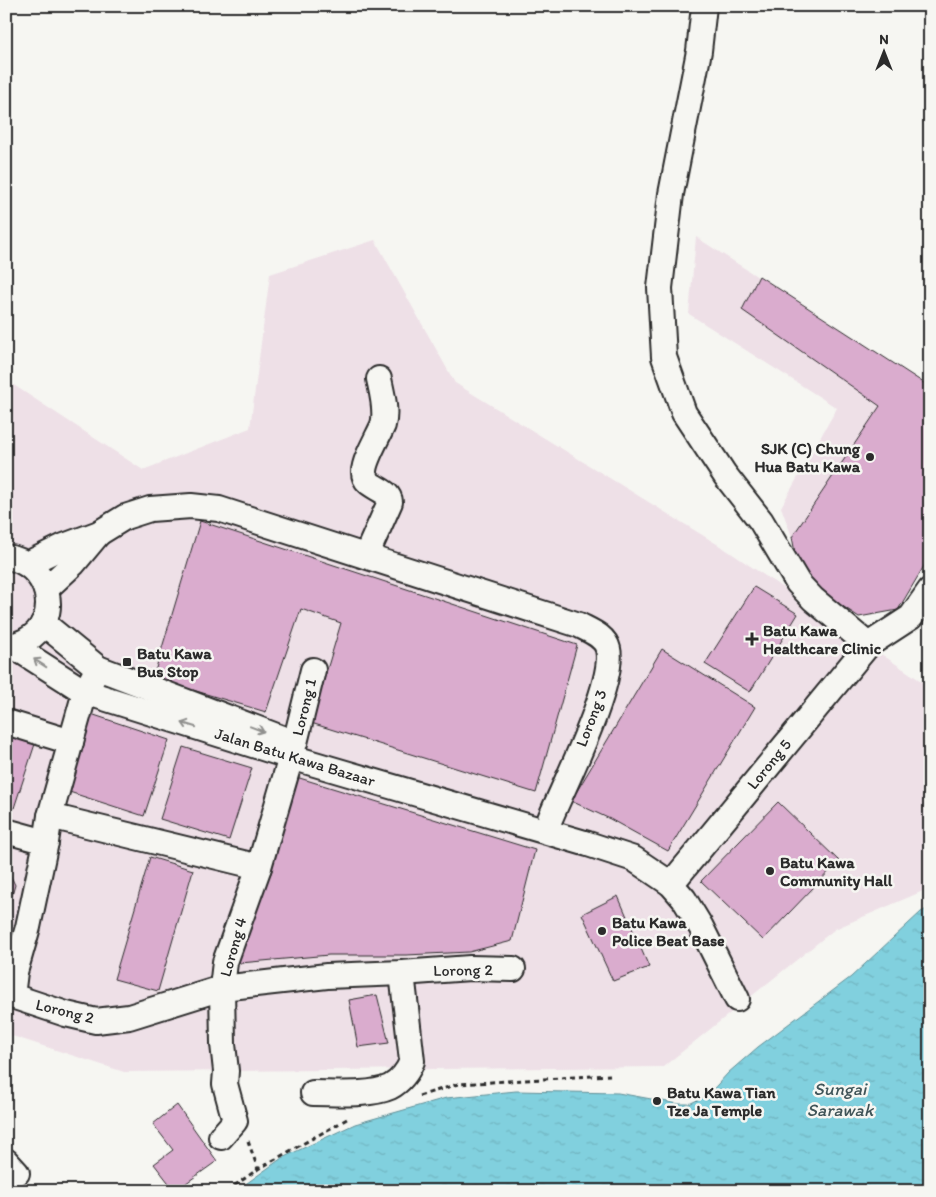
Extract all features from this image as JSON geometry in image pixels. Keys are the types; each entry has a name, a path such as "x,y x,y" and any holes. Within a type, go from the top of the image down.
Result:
{"street":[{"path":"704,6 699,50 671,194 660,288 664,357 684,413 725,475 761,521 798,583 813,599 868,645"},
{"path":"366,556 390,502 390,497 387,494 367,481 364,472 364,467 384,423 384,404 379,379"},
{"name":"Lorong 3","path":"99,533 125,517 150,509 191,506 219,509 580,625 601,637 608,648 609,664 601,699 550,820"},
{"path":"17,561 99,533"},
{"path":"46,589 73,564 99,533"},
{"path":"10,646 33,636 44,623 48,608 46,589 39,575 17,561"},
{"name":"Lorong 5","path":"671,884 868,645 911,617 930,590"},
{"name":"Jalan Batu Kawa Bazaar","path":"44,623 98,668 293,750 634,859 671,884 684,899 737,999"},
{"name":"Jalan Batu Kawa Bazaar","path":"10,646 85,692 550,820 588,844"},
{"name":"Lorong 2","path":"98,668 85,692 50,816 28,927 9,996 66,1014 96,1021 129,1017 222,988 327,976 470,968 514,969"},
{"name":"Lorong 1","path":"293,750 313,670"},
{"path":"6,722 71,742"},
{"name":"Lorong 4","path":"221,1137 235,1121 225,1084 222,988 225,962 259,868 293,750"},
{"path":"50,816 259,868"},
{"path":"6,831 46,842"},
{"path":"313,1093 378,1091 392,1086 407,1073 412,1061 402,973"}],"path":[{"path":"411,1099 458,1084 610,1075"},
{"path":"227,1191 258,1169 345,1119 355,1116"}],"shaded area":[{"name":"SJK (C) Chung Hua Batu Kawa","path":"696,237 930,388 930,556 898,610 859,617 800,578 792,537 781,507 837,408 689,314"},
{"path":"375,240 455,383 725,549 930,687 930,888 835,929 663,1067 124,1072 6,1034 6,380 143,470 250,428 270,274"}],"water":[{"name":"Sungai Sarawak","path":"930,907 930,1191 236,1191 282,1158 355,1124 446,1098 516,1091 618,1093 679,1104 689,1104 708,1095 728,1073 758,1047 851,977 921,912"}],"building":[{"name":"SJK (C) Chung Hua Batu Kawa","path":"759,276 930,387 930,556 898,610 859,617 800,578 792,537 880,406 742,310"},
{"path":"200,521 577,645 536,793 311,723 341,623 301,609 266,712 153,678"},
{"name":"Batu Kawa Healthcare Clinic","path":"754,587 798,614 750,692 705,664"},
{"path":"662,649 755,707 668,851 610,819 571,801"},
{"path":"85,712 169,740 144,816 60,789"},
{"path":"6,735 35,744 14,808 6,805"},
{"path":"183,747 252,768 229,840 160,819"},
{"path":"293,776 535,850 512,941 469,952 406,955 329,955 229,964"},
{"name":"Batu Kawa Community Hall","path":"778,802 839,861 763,940 701,881"},
{"path":"150,857 193,870 158,991 114,979"},
{"path":"6,866 15,885 6,916"},
{"path":"618,896 649,967 613,981 582,914"},
{"path":"377,995 389,1043 358,1047 349,1000"},
{"path":"177,1105 217,1161 175,1191 154,1164 173,1150 153,1124"}],"place":[{"name":"SJK (C) Chung Hua Batu Kawa","path":"870,457"},
{"name":"Batu Kawa Healthcare Clinic","path":"752,639"},
{"name":"Batu Kawa Bus Stop","path":"127,662"},
{"name":"Batu Kawa Community Hall","path":"770,871"},
{"name":"Batu Kawa Police Beat Base","path":"602,931"},
{"name":"Batu Kawa Tian Tze Ja Temple","path":"657,1101"}]}
